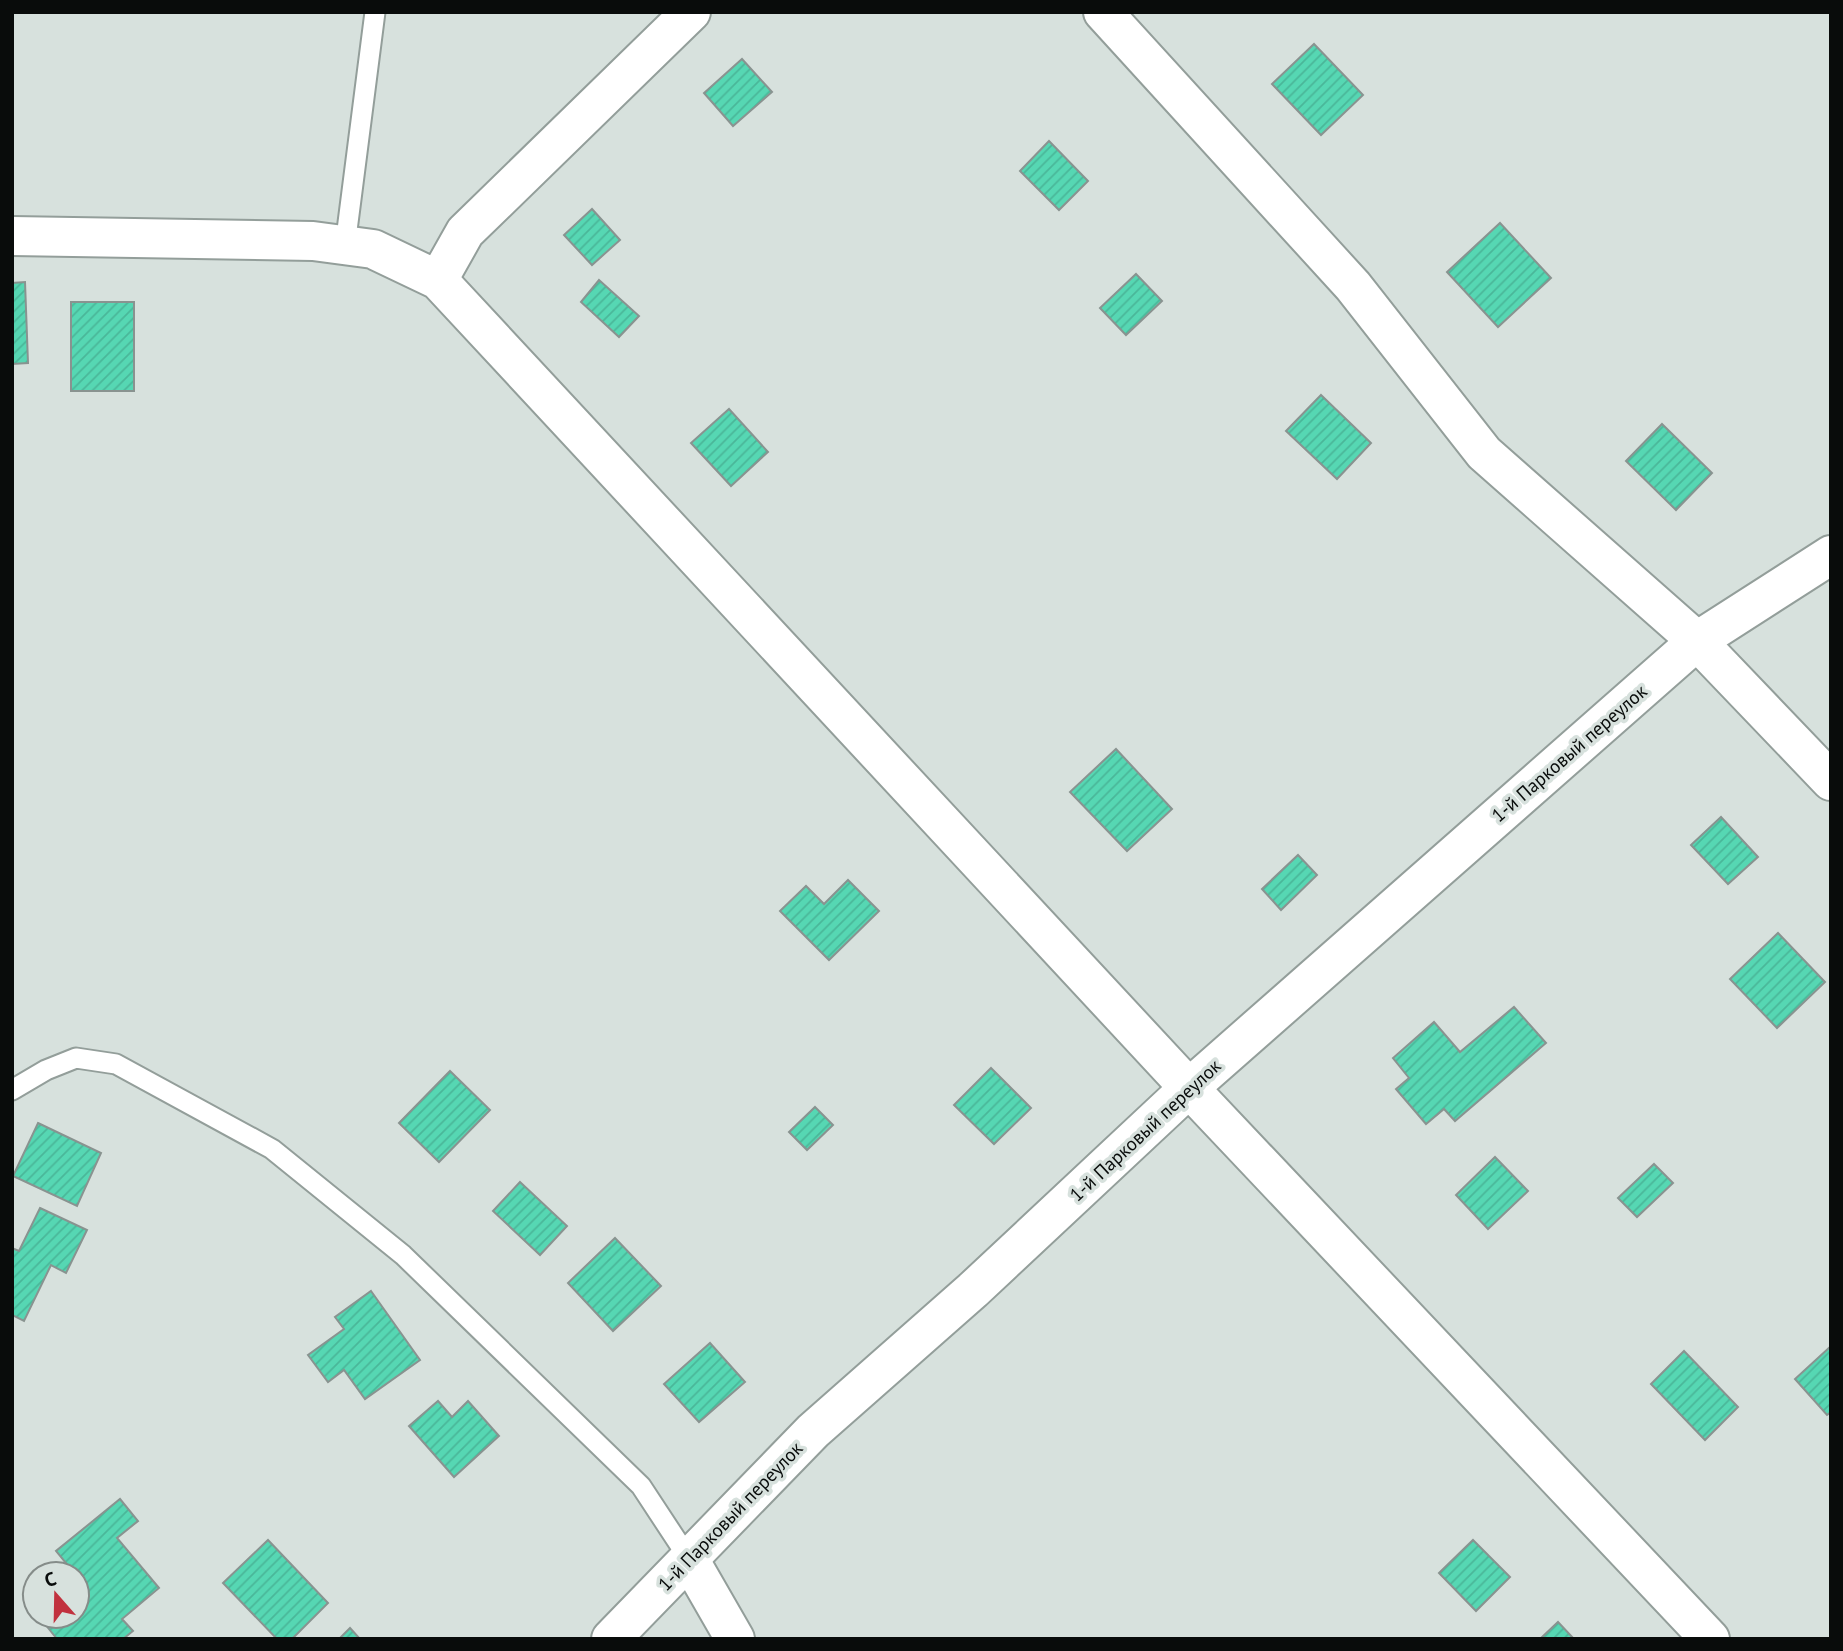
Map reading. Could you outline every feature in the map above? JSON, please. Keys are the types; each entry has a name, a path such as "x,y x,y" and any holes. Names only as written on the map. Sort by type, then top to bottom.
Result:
{"street":[{"path":"438,279 465,232 691,12"},
{"path":"1103,12 1353,286 1484,453 1697,641 1831,781"},
{"path":"12,236 313,241 373,249 438,279 1189,1088 1710,1639"},
{"name":"1-й Парковый переулок","path":"611,1639 813,1431 983,1281 1189,1088 1697,641 1831,555"},
{"path":"689,1559 734,1639"}],"lane":[{"path":"345,246 375,12"},
{"path":"12,1090 46,1070 76,1058 116,1063 272,1149 403,1255 641,1486 689,1559"}],"building":[{"path":"1314,44 1363,95 1321,135 1272,84"},
{"path":"742,59 772,92 733,126 704,93"},
{"path":"1049,141 1088,181 1059,210 1020,171"},
{"path":"592,209 620,240 592,265 564,235"},
{"path":"1500,223 1551,278 1498,327 1447,272"},
{"path":"1136,274 1162,301 1126,335 1100,308"},
{"path":"599,280 639,316 619,337 581,302"},
{"path":"25,282 28,363 12,364 12,283"},
{"path":"71,302 134,302 134,391 71,391"},
{"path":"1321,395 1371,443 1337,479 1286,431"},
{"path":"729,409 768,452 731,486 691,443"},
{"path":"1662,424 1712,473 1676,510 1626,461"},
{"path":"1116,749 1172,809 1127,851 1070,792"},
{"path":"1721,817 1758,857 1728,884 1691,845"},
{"path":"1298,855 1317,875 1281,910 1262,889"},
{"path":"848,880 879,911 829,960 780,911 806,886 824,904"},
{"path":"1778,933 1825,982 1777,1028 1730,979"},
{"path":"1514,1007 1546,1043 1455,1121 1444,1109 1426,1124 1396,1089 1409,1078 1393,1058 1434,1022 1460,1052"},
{"path":"991,1068 1031,1108 994,1144 954,1105"},
{"path":"450,1071 490,1110 439,1162 399,1123"},
{"path":"815,1107 833,1125 807,1150 789,1132"},
{"path":"38,1123 101,1153 77,1206 13,1176"},
{"path":"1495,1157 1528,1191 1488,1229 1456,1195"},
{"path":"1654,1164 1673,1183 1637,1217 1618,1198"},
{"path":"520,1182 567,1226 540,1255 493,1211"},
{"path":"40,1208 87,1230 66,1273 51,1265 24,1321 12,1315 12,1248 19,1251"},
{"path":"615,1238 661,1286 613,1331 568,1283"},
{"path":"371,1291 420,1360 365,1399 344,1370 328,1382 308,1355 344,1329 335,1317"},
{"path":"710,1343 745,1382 699,1422 664,1384"},
{"path":"1831,1346 1831,1412 1827,1415 1795,1379"},
{"path":"1684,1351 1738,1407 1705,1440 1651,1384"},
{"path":"438,1401 452,1417 468,1401 499,1436 454,1477 409,1426"},
{"path":"120,1499 138,1521 117,1538 159,1588 122,1619 133,1631 123,1639 57,1639 50,1630 91,1630 91,1560 63,1560 56,1551"},
{"path":"268,1540 328,1603 292,1639 277,1639 223,1583"},
{"path":"1473,1540 1510,1577 1476,1611 1439,1573"},
{"path":"1558,1622 1574,1639 1540,1639"},
{"path":"350,1628 360,1639 339,1639"}]}
